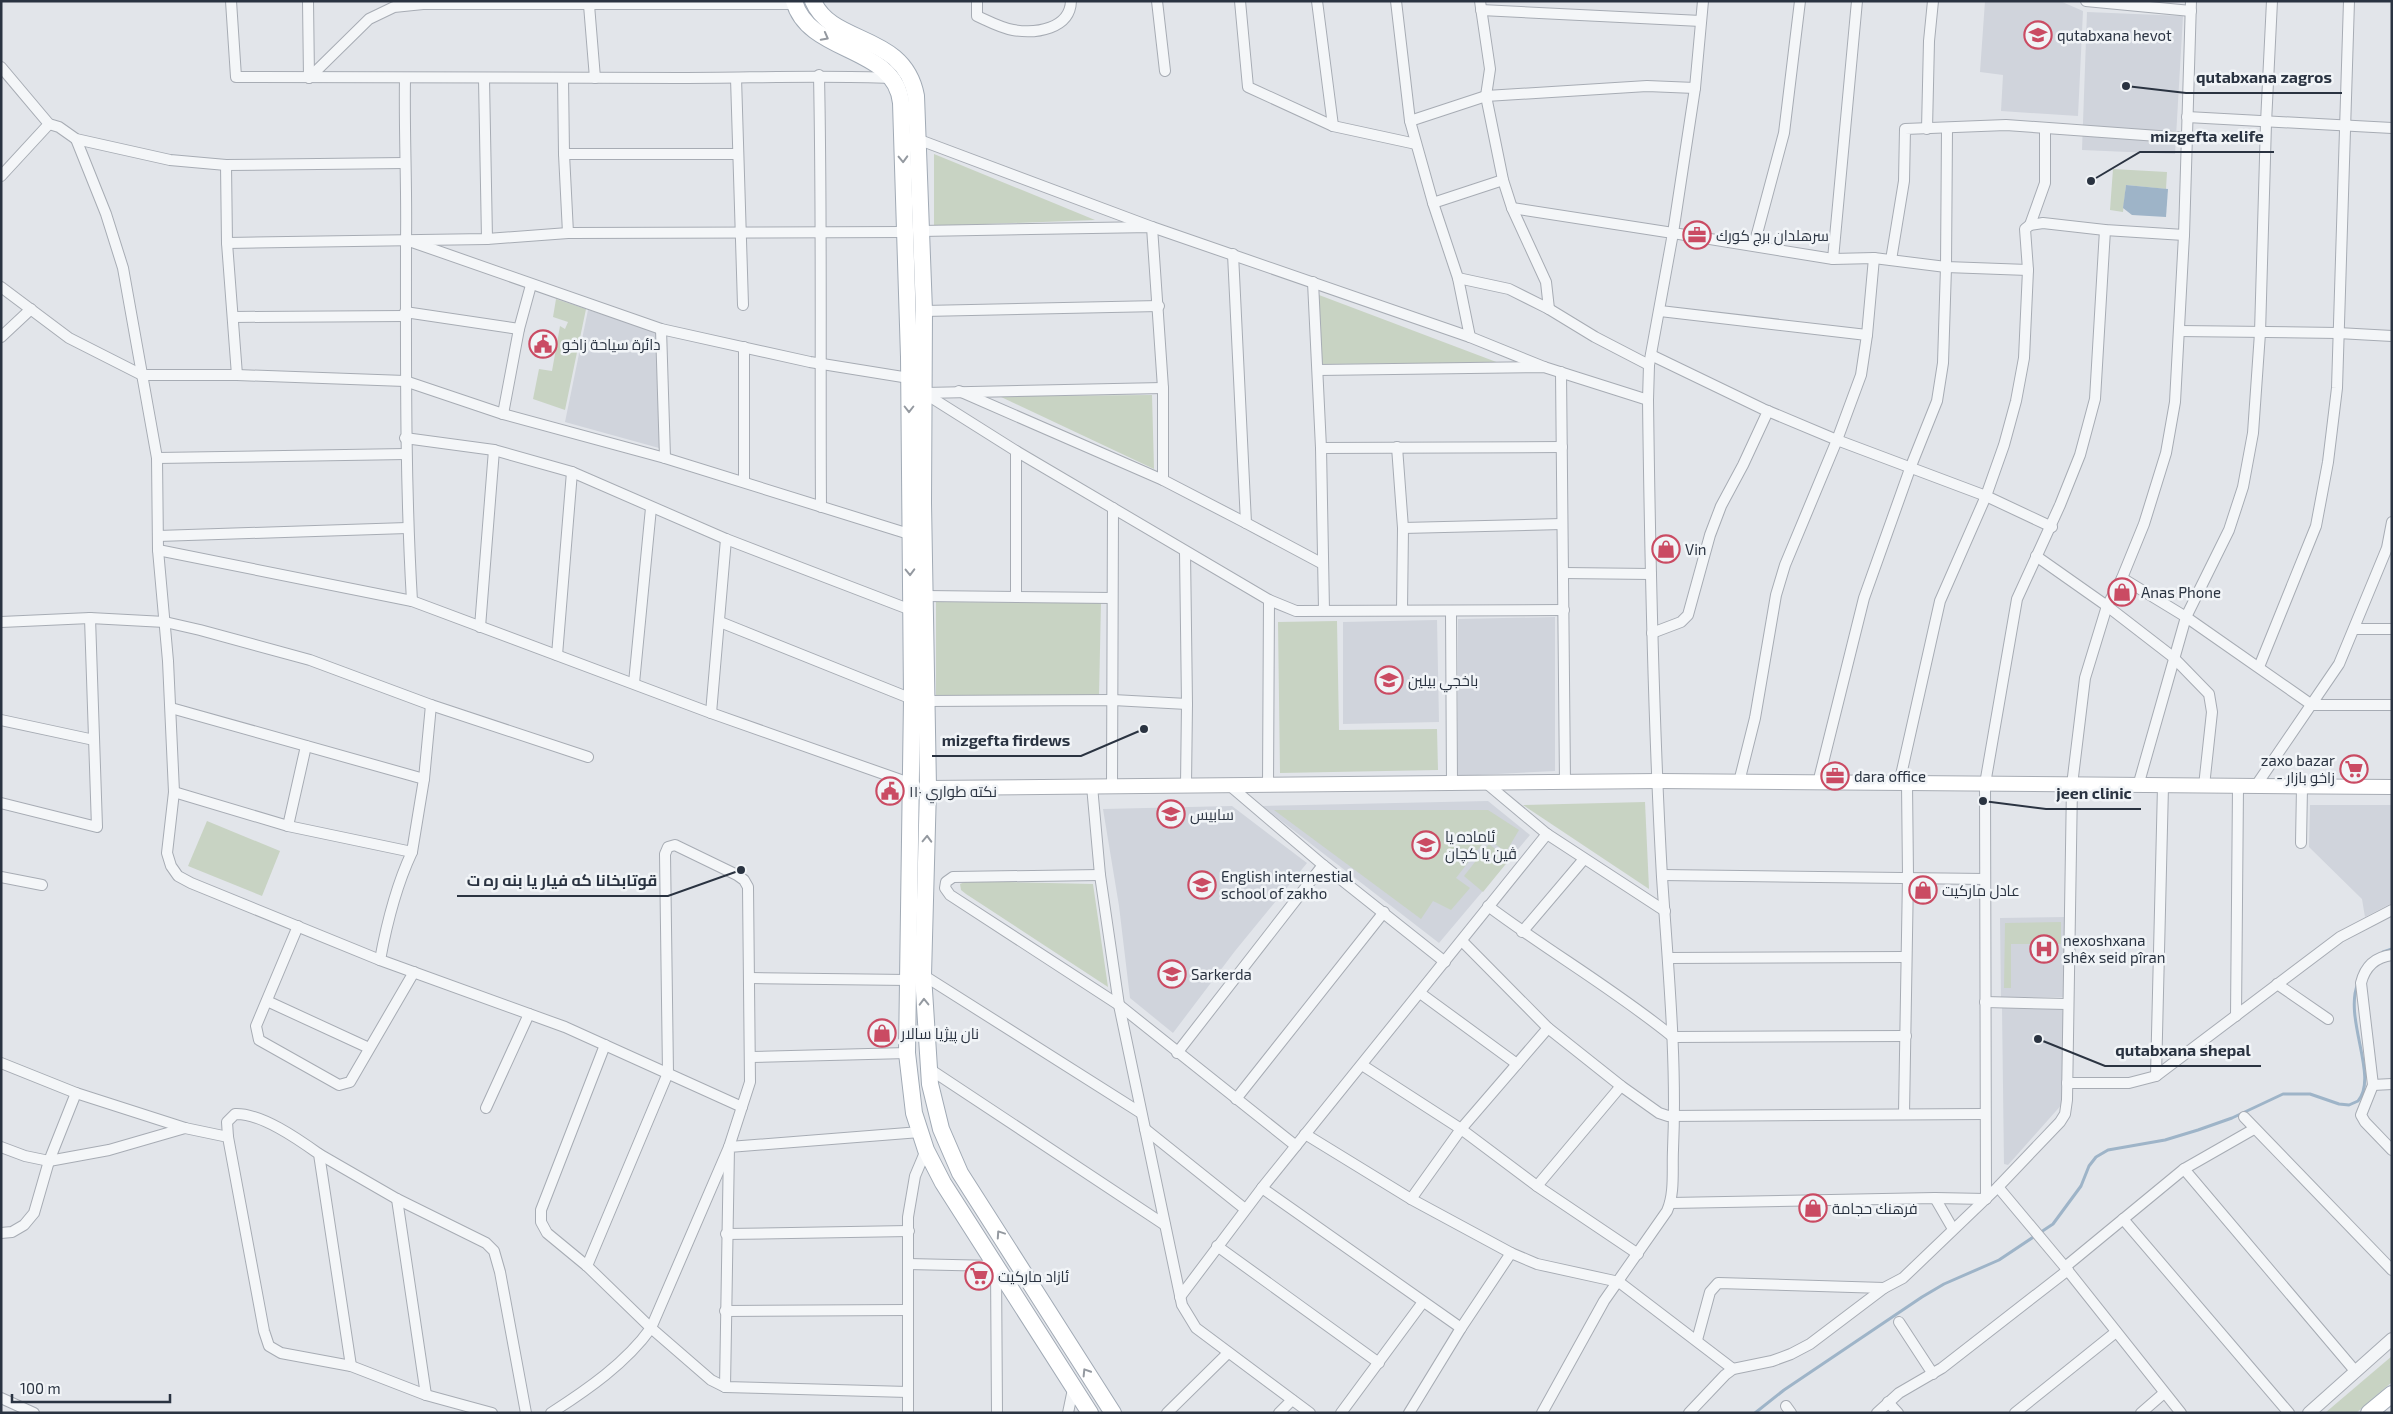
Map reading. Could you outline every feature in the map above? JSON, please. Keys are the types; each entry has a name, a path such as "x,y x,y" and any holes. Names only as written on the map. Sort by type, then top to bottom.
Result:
{"main road":[{"path":"813,1 818,12 829,21 888,52 907,71 916,96 918,140 913,232"},
{"path":"795,3 804,21 816,33 875,64 892,78 898,90 901,103 913,232 918,315 909,378 911,610 928,788 915,977 907,1053 911,1093 926,1150 943,1183 1090,1413"},
{"path":"916,338 924,393 925,596 920,700 911,785 915,977 928,1068 939,1122 960,1173 1113,1413"},
{"path":"928,788 1659,781 2392,787"},
{"path":"2369,1413 2392,1394"}],"street":[{"path":"231,1 236,77 484,79 736,78 819,75 892,78"},
{"path":"308,1 309,78"},
{"path":"977,1 977,16 1012,30 1029,32 1051,28 1067,18 1071,10 1071,1"},
{"path":"1157,1 1166,71"},
{"path":"1240,1 1248,87 1333,126 1416,144"},
{"path":"1317,1 1333,126"},
{"path":"1396,1 1410,121 1433,203 1458,278 1470,337"},
{"path":"1542,1413 1604,1302 1638,1254 1670,1203 1675,1115 1673,1037 1662,875 1652,633 1648,400 1650,360 1673,233 1695,88 1703,1"},
{"path":"1754,244 1784,133 1800,1"},
{"path":"1833,259 1857,1"},
{"path":"1927,129 1929,42 1934,1"},
{"path":"1689,1413 1733,1369 1772,1361 1810,1344 1884,1288 1913,1271 1953,1229 1998,1187 2060,1122 2066,1108 2072,785 2085,678 2107,606 2122,578 2144,524 2166,453 2175,402 2184,235 2191,6 2086,1"},
{"path":"2138,786 2173,657 2186,617 2229,530 2243,487 2253,433 2260,333 2266,123 2272,1"},
{"path":"2259,667 2316,526 2330,452 2337,388 2349,1"},
{"path":"309,78 369,19 394,7 423,4 795,3"},
{"path":"589,5 595,78"},
{"path":"1549,309 1546,282 1512,208 1503,180 1486,96 1490,69 1481,6 1701,21"},
{"path":"1,67 49,124 58,127 76,139 170,160 226,165 404,163"},
{"path":"819,75 822,233 820,363 821,506"},
{"path":"405,78 404,163 406,240 404,381 412,601"},
{"path":"563,78 568,233"},
{"path":"736,78 743,306"},
{"path":"484,79 488,238"},
{"path":"1410,121 1486,96 1647,86 1695,88"},
{"path":"2187,117 2266,123 2392,128"},
{"path":"1,176 49,124"},
{"path":"1891,260 1904,181 1905,129 1947,129 2006,125 2186,138"},
{"path":"1818,783 1864,598 1910,466 1936,401 1943,363 1947,129"},
{"path":"1904,1114 1908,876 1903,784 1940,601 1986,496 2004,445 2016,401 2024,358 2028,270 2025,230 2030,224 2045,183 2045,129"},
{"path":"76,139 106,214 123,268 157,458 158,550 171,708 174,792 167,852 170,866 178,876 380,960 565,1027 742,1107"},
{"path":"918,140 1152,227 1470,337 1544,367 1648,400"},
{"path":"564,154 737,154"},
{"path":"226,165 227,243 238,376"},
{"path":"1433,203 1503,180"},
{"path":"1512,208 1754,244 1833,259 1874,258 1946,267 2028,270"},
{"path":"2030,224 2043,223 2105,230 2184,235"},
{"path":"227,243 488,238 568,233 742,234 1152,227"},
{"path":"1152,227 1159,306 1163,388 1163,480"},
{"path":"1986,1199 1984,1114 1985,784 2017,599 2036,556 2052,527 2080,455 2095,399 2105,230"},
{"path":"406,240 661,329 820,363 909,378"},
{"path":"1233,254 1246,522"},
{"path":"1739,782 1755,718 1776,595 1784,565 1861,375 1867,335 1874,258"},
{"path":"1458,278 1509,289 1549,309 1595,337 1836,440 1910,466 1986,496 2052,527"},
{"path":"1313,282 1321,448 1324,610"},
{"path":"503,414 519,329 531,285"},
{"path":"1,287 70,338 142,375 404,381 503,414 666,458 910,534"},
{"path":"918,315 1159,306"},
{"path":"1,337 31,309"},
{"path":"1660,311 1867,335"},
{"path":"233,317 405,314 519,329"},
{"path":"661,329 666,458"},
{"path":"2178,331 2338,333 2392,336"},
{"path":"744,347 744,482"},
{"path":"1318,370 1544,367"},
{"path":"1562,372 1565,782"},
{"path":"924,393 1163,388"},
{"path":"959,391 1163,480 1323,564"},
{"path":"924,393 1016,451 1185,552 1269,600 1296,611 1564,610"},
{"path":"1652,633 1681,622 1688,615 1710,535 1721,506 1744,465 1768,411"},
{"path":"405,438 494,450 572,472 726,539 911,610"},
{"path":"1397,447 1402,528 1402,610"},
{"path":"1321,448 1562,447"},
{"path":"480,626 494,450"},
{"path":"1016,451 1016,597"},
{"path":"157,458 406,454"},
{"path":"557,655 572,472"},
{"path":"634,682 652,508"},
{"path":"1112,786 1113,508"},
{"path":"2255,787 2339,664 2389,548 2392,522"},
{"path":"1402,528 1562,524"},
{"path":"158,536 408,528"},
{"path":"711,713 726,539"},
{"path":"158,550 412,601 634,682 711,713 911,785 928,788"},
{"path":"1185,552 1186,785"},
{"path":"2036,556 2107,606 2173,657 2209,694 2212,712 2204,786"},
{"path":"1564,574 1651,574"},
{"path":"2122,578 2186,617 2312,705 2392,705"},
{"path":"925,596 1112,598"},
{"path":"1268,785 1269,600"},
{"path":"1451,611 1452,783"},
{"path":"1,802 97,827 90,618"},
{"path":"1,622 90,618 165,622 310,660 431,705 588,757"},
{"path":"720,622 920,700 1113,700 1187,704"},
{"path":"2354,629 2392,629"},
{"path":"380,960 387,923 404,870 412,852 424,779 431,705"},
{"path":"171,708 424,779"},
{"path":"1,720 94,740"},
{"path":"288,826 306,746"},
{"path":"1486,783 1547,834 1665,912"},
{"path":"1229,785 1323,865 1445,962"},
{"path":"1092,786 1100,875 1119,1005 1185,1314 1196,1328 1310,1413"},
{"path":"2156,1076 2163,786"},
{"path":"2236,1016 2238,787"},
{"path":"2302,787 2302,843"},
{"path":"174,792 288,826 412,852"},
{"path":"1180,1297 1262,1188 1547,834"},
{"path":"551,1413 621,1361 639,1344 651,1328 729,1147 750,1082 749,892 746,884 737,875 678,846 668,847 664,854 668,1073 587,1266"},
{"path":"1522,932 1584,859"},
{"path":"1177,1053 1323,865"},
{"path":"1100,875 953,877 946,882 945,888 950,895 1119,1005 1296,1146"},
{"path":"1662,875 1908,876 1985,879"},
{"path":"1,877 42,885"},
{"path":"1488,906 1522,932 1651,1019 1673,1037 1906,1036"},
{"path":"2067,1084 2130,1083 2156,1076 2340,937 2392,910"},
{"path":"1236,1100 1384,912"},
{"path":"298,926 256,1026 260,1040 339,1085 350,1082 414,972"},
{"path":"1462,941 1548,1028 1621,1086 1659,1113 1675,1115 1984,1114"},
{"path":"2392,955 2376,960 2369,966 2363,974 2361,983 2373,1085 2361,1115 2365,1122 2387,1139 2392,1150"},
{"path":"1668,958 1906,957"},
{"path":"750,978 915,977 1141,1113"},
{"path":"2277,984 2328,1019"},
{"path":"1420,993 1517,1064"},
{"path":"267,1000 369,1048"},
{"path":"1985,1002 2067,1004"},
{"path":"486,1108 529,1014"},
{"path":"1411,1200 1460,1129 1548,1028"},
{"path":"605,1045 541,1216 547,1233 587,1266 651,1328 710,1380 725,1387 908,1392"},
{"path":"751,1057 907,1053"},
{"path":"1,1063 76,1093 185,1128 228,1137"},
{"path":"1362,1065 1460,1129 1537,1186 1638,1254"},
{"path":"928,1068 1165,1226"},
{"path":"2373,1085 2392,1084"},
{"path":"1537,1186 1621,1086"},
{"path":"1,1233 12,1232 24,1225 34,1213 49,1161 76,1093"},
{"path":"492,1413 426,1396 351,1366 282,1353 269,1346 264,1332 228,1137 227,1122 235,1114 246,1114 294,1136 320,1154 397,1199 486,1243 494,1251 500,1272 526,1413"},
{"path":"2244,1117 2392,1270"},
{"path":"1,1148 49,1161 109,1150 185,1128"},
{"path":"1145,1129 1246,1209"},
{"path":"1877,1413 1888,1402 1908,1388 1933,1374 2066,1268 2184,1169 2254,1129"},
{"path":"729,1147 920,1132"},
{"path":"1305,1134 1411,1200 1511,1253 1536,1264 1619,1282 1698,1340 1733,1369"},
{"path":"725,1387 726,1234 729,1147"},
{"path":"908,1413 907,1310 909,1231 912,1190 926,1150"},
{"path":"320,1154 351,1366"},
{"path":"2184,1169 2356,1372"},
{"path":"1998,1187 2066,1268 2181,1413"},
{"path":"1262,1188 1461,1328"},
{"path":"1670,1203 1935,1198 1986,1199"},
{"path":"1935,1198 1953,1229"},
{"path":"397,1199 426,1396"},
{"path":"2123,1219 2290,1413"},
{"path":"726,1234 909,1231"},
{"path":"1217,1246 1378,1363"},
{"path":"1408,1413 1511,1253"},
{"path":"908,1264 996,1266 997,1413"},
{"path":"1698,1340 1710,1292 1718,1283 1884,1288"},
{"path":"1341,1413 1423,1302"},
{"path":"725,1311 907,1310"},
{"path":"1899,1322 1933,1374"},
{"path":"2014,1413 2116,1332"},
{"path":"2308,1413 2392,1339"},
{"path":"1167,1413 1228,1353"},
{"path":"1068,1413 1073,1389"},
{"path":"2140,1413 2164,1393"},
{"path":"1,1398 34,1413"},
{"path":"1279,1413 1292,1400"},
{"path":"1888,1402 1898,1413"}],"shaded area":[{"path":"1985,1 2060,1 2083,11 2078,116 2001,111 2003,75 1980,72"},
{"path":"2087,12 2183,16 2175,154 2082,150"},
{"path":"588,310 658,332 659,448 565,422"},
{"path":"1555,617 1555,771 1458,776 1458,619"},
{"path":"1437,620 1439,722 1343,724 1343,622"},
{"path":"1488,801 1530,835 1439,943 1262,806"},
{"path":"2310,805 2392,805 2392,903 2365,917 2362,899 2309,847"},
{"name":"English internestial school of zakho","path":"1232,806 1307,863 1235,951 1173,1033 1130,998 1119,906 1103,809"},
{"path":"2066,917 2067,997 2001,997 2000,918"},
{"path":"2002,1008 2064,1009 2064,1102 2008,1165 2004,1164"}],"green space":[{"path":"934,154 1095,220 934,226"},
{"path":"2113,169 2167,172 2166,189 2126,185 2123,212 2110,210"},
{"path":"1319,295 1499,363 1321,364"},
{"path":"556,299 586,309 565,410 533,399 539,369 552,371 560,326 565,329 568,322 553,317"},
{"path":"1152,395 1154,469 999,396"},
{"path":"936,602 1101,603 1099,696 936,696"},
{"path":"1337,621 1339,730 1437,729 1438,770 1280,773 1278,622"},
{"path":"1645,802 1649,889 1523,805"},
{"path":"1274,810 1488,810 1519,830 1506,852 1487,838 1456,878 1470,888 1451,910 1433,901 1421,919"},
{"path":"207,821 280,851 262,896 188,866"},
{"path":"1489,844 1509,860 1483,892 1464,876"},
{"path":"967,881 1093,884 1108,987 966,894 961,890 960,884"},
{"path":"2061,922 2061,944 2011,944 2011,988 2004,988 2005,923"},
{"path":"2392,1356 2392,1382 2356,1413 2325,1413"}],"water":[{"path":"2126,185 2168,189 2166,217 2132,215 2123,208"}],"waterway":[{"path":"2383,952 2392,949"},
{"path":"1755,1413 1784,1390 1922,1297 1944,1284 1999,1260 2053,1224 2081,1186 2089,1166 2096,1157 2108,1150 2165,1140 2198,1130 2232,1118 2283,1094 2310,1094 2339,1104 2349,1105 2358,1101 2363,1090 2365,1077 2355,1013 2355,997 2358,983"}],"place":[{"name":"qutabxana hevot","path":"2038,35"},
{"name":"qutabxana zagros","path":"2126,86"},
{"name":"mizgefta xelife","path":"2091,181"},
{"name":"سرهلدان برج كورك","path":"1697,235"},
{"name":"دائرة سياحة زاخو","path":"543,344"},
{"name":"Vin","path":"1666,549"},
{"name":"Anas Phone","path":"2122,592"},
{"name":"باخجي بيلين","path":"1389,680"},
{"name":"mizgefta firdews","path":"1144,729"},
{"name":"zaxo bazar - زاخو بازار","path":"2354,769"},
{"name":"dara office","path":"1835,776"},
{"name":"نكته طواري ١١٠","path":"890,791"},
{"name":"jeen clinic","path":"1983,801"},
{"name":"سابيس","path":"1171,814"},
{"name":"ئاماده یا ڤین یا کچان","path":"1426,845"},
{"name":"قوتابخانا كه فيار يا بنه ره ت","path":"741,870"},
{"name":"English internestial school of zakho","path":"1202,885"},
{"name":"عادل ماركيت","path":"1923,890"},
{"name":"nexoshxana shêx seid pîran","path":"2044,949"},
{"name":"Sarkerda","path":"1172,974"},
{"name":"نان پيژيا سالار","path":"882,1033"},
{"name":"qutabxana shepal","path":"2038,1039"},
{"name":"فرهنك حجامة","path":"1813,1208"},
{"name":"ئازاد ماركيت","path":"979,1276"}]}
